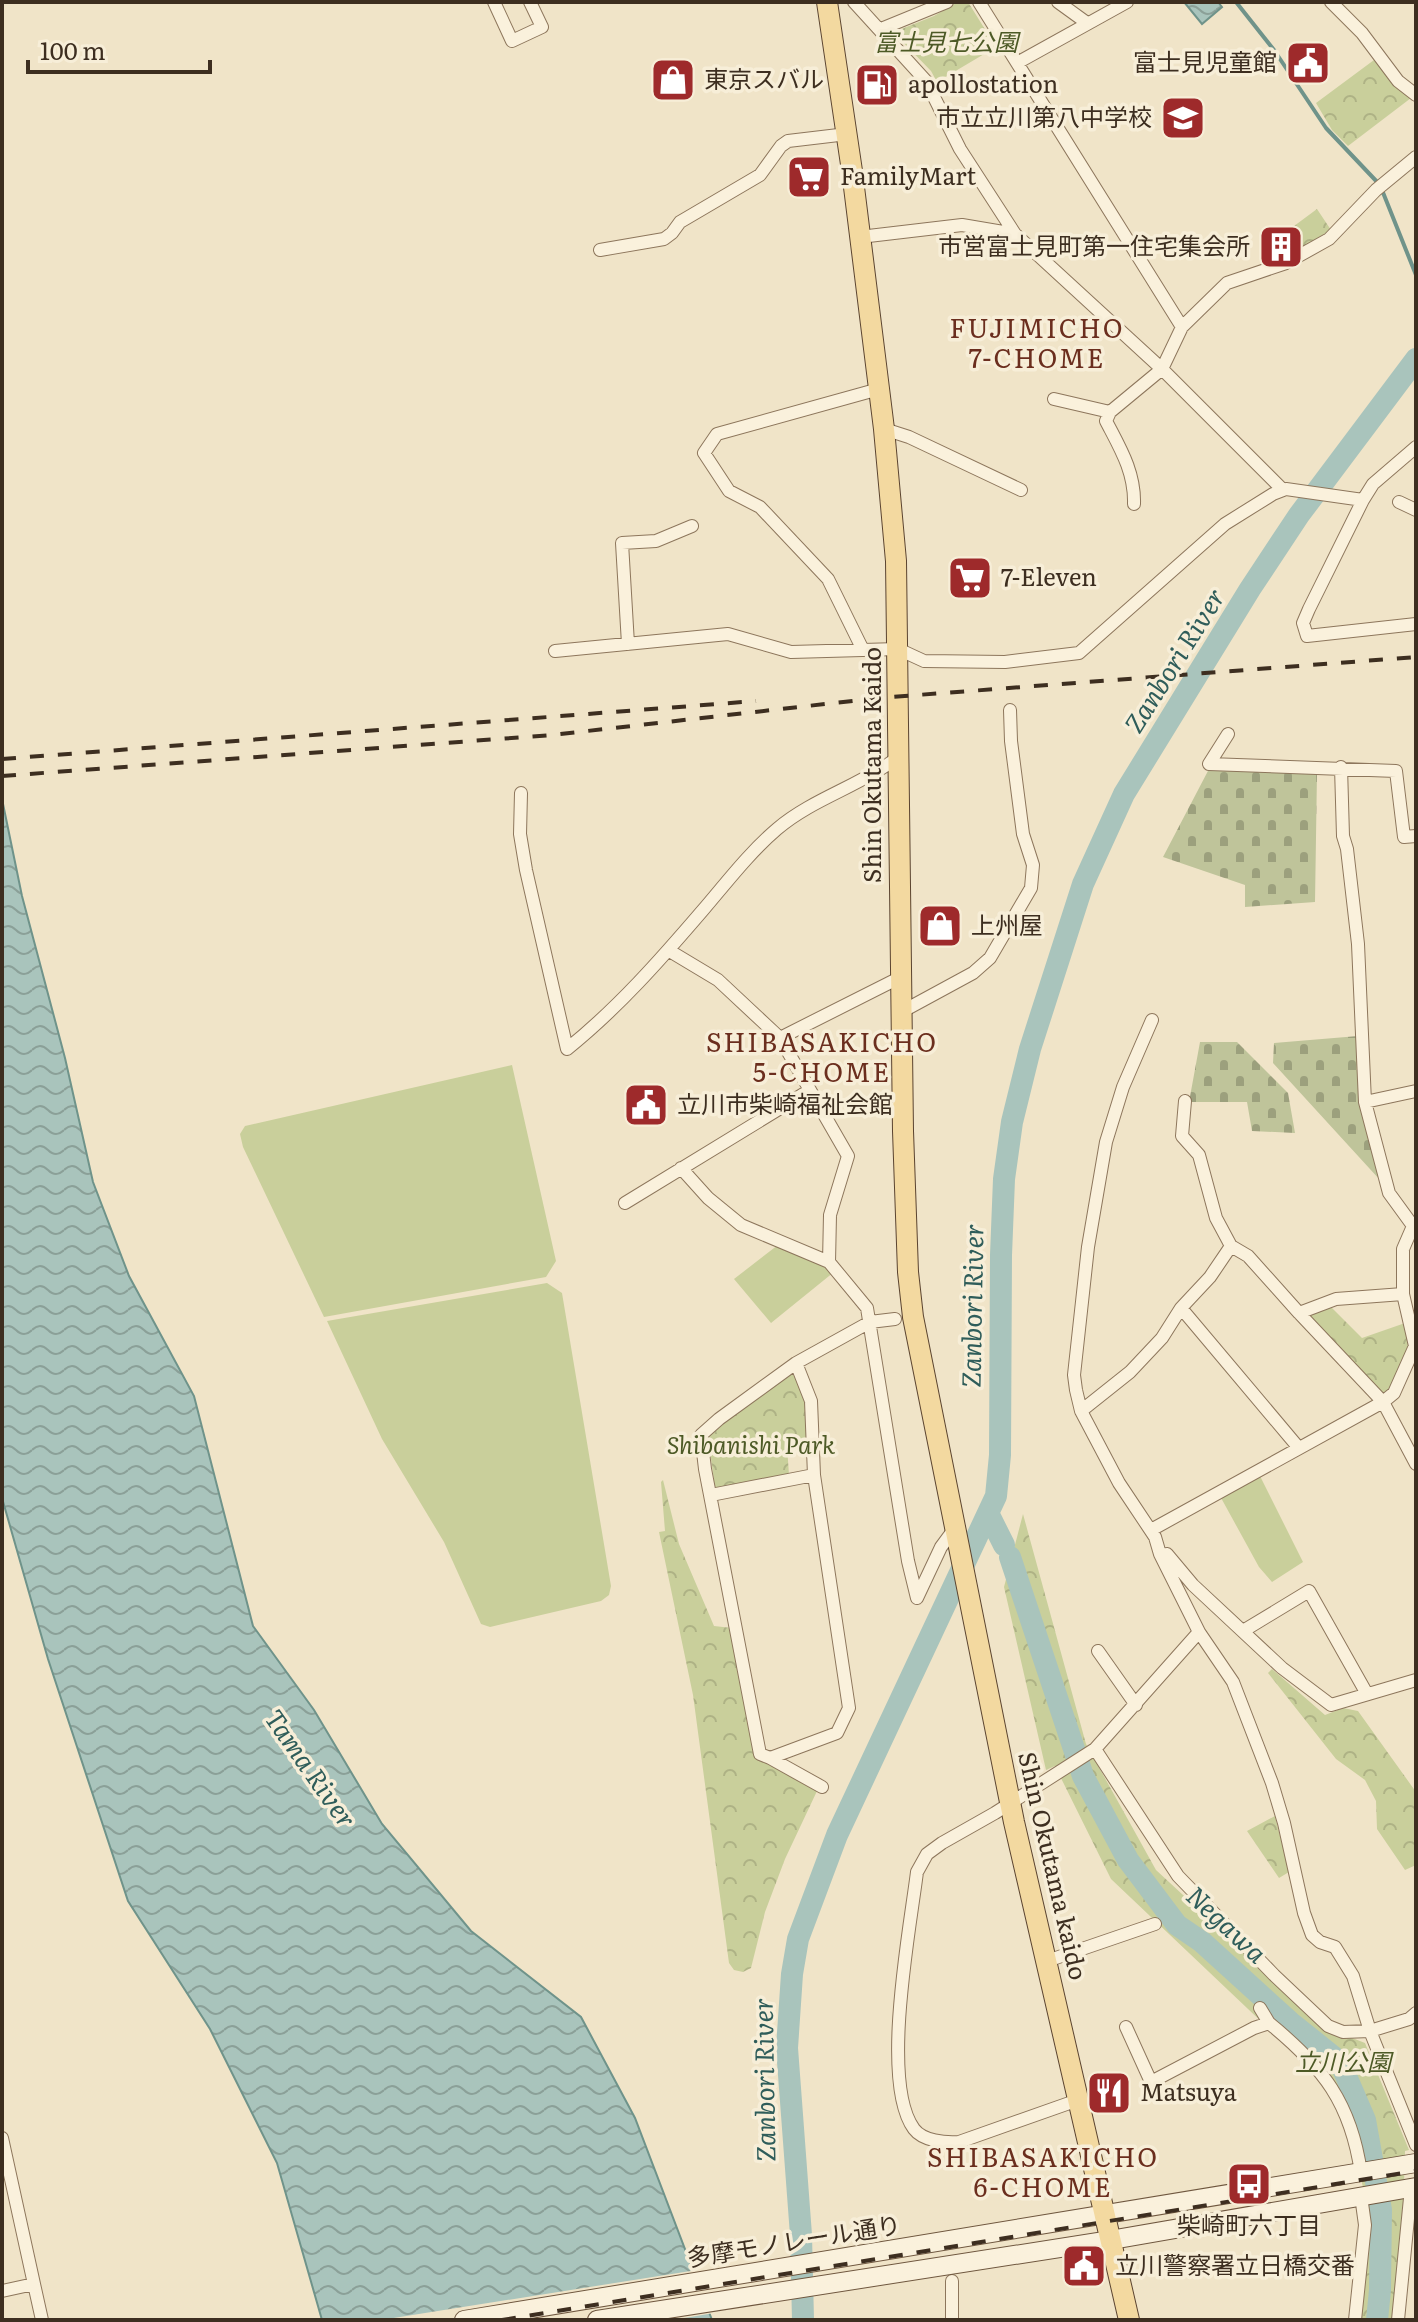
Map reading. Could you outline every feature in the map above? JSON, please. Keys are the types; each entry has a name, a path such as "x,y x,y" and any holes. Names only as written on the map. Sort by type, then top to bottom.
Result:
{"main road":[{"name":"Shin Okutama Kaido","path":"827,2 884,429 896,561 908,1272 913,1317 955,1528"},
{"name":"Shin Okutama kaido","path":"955,1528 1010,1803 1105,2215"},
{"name":"多摩モノレール通り","path":"464,2320 1410,2164"},
{"name":"多摩モノレール通り","path":"597,2320 1111,2240 1411,2188"},
{"path":"1105,2215 1129,2320"}],"street":[{"path":"494,2 512,41 542,27 530,2"},
{"path":"854,2 926,81 960,149 1015,234 1162,369 1284,490"},
{"path":"881,29 947,2"},
{"path":"979,2 1182,327"},
{"path":"1058,2 1087,23"},
{"path":"1017,63 1127,2"},
{"path":"1331,2 1362,33 1398,81 1416,95"},
{"path":"600,250 664,239 680,222 760,175 788,141 847,134"},
{"path":"1134,504 1135,485 1131,470 1106,421 1110,412 1162,369 1182,327 1227,283 1286,263 1329,239 1380,187 1416,157"},
{"path":"860,237 962,225 1015,234"},
{"path":"863,650 828,579 760,507 729,491 704,453 717,434 879,389"},
{"path":"1054,399 1110,412"},
{"path":"884,429 909,437 1021,490"},
{"path":"1416,447 1373,484 1363,500 1309,609 1303,631 1307,636 1416,624"},
{"path":"555,651 728,634 791,652 898,649 924,661 957,663 1005,662 1079,653 1225,524 1284,490 1363,500"},
{"path":"1399,502 1416,510"},
{"path":"628,644 622,543 656,541 692,526"},
{"path":"903,1011 973,973 990,958 1031,888 1033,865 1023,834 1010,710"},
{"path":"1228,734 1209,764 1396,771 1404,837 1416,836"},
{"path":"521,793 520,834 524,858 567,1049 597,1024 668,950 752,853 779,827 879,772 897,758"},
{"path":"1153,1534 1298,1447 1383,1402 1394,1393 1415,1346 1403,1294 1403,1249 1415,1226 1389,1193 1365,1102 1358,944 1343,836 1341,767"},
{"path":"668,950 718,980 780,1038 848,1156 830,1215 829,1262"},
{"path":"780,1038 903,976"},
{"path":"1152,1020 1115,1109 1103,1158 1088,1247 1074,1375 1081,1411 1119,1483 1153,1534 1193,1585 1282,1668 1331,1705 1416,1680"},
{"path":"625,1203 810,1090"},
{"path":"1365,1102 1416,1091"},
{"path":"1185,1101 1182,1136 1199,1155 1216,1218 1231,1246 1248,1256 1383,1402 1416,1464"},
{"path":"681,1168 708,1198 741,1225 829,1262 867,1308 908,1561 917,1598 941,1547 955,1528"},
{"path":"1081,1411 1130,1372 1162,1338 1181,1308 1210,1277 1231,1246"},
{"path":"1299,1313 1336,1299 1403,1294"},
{"path":"1181,1308 1298,1447"},
{"path":"822,1787 760,1754 701,1435 796,1363 870,1322 895,1319"},
{"path":"770,1758 837,1733 849,1708 814,1475 811,1401 796,1363"},
{"path":"711,1495 814,1475"},
{"path":"1153,1534 1199,1632 1233,1682 1272,1783 1312,1935 1320,1942 1335,1947 1353,1976 1370,2031 1416,2145"},
{"path":"1243,1631 1309,1591 1367,1694"},
{"path":"1078,2100 949,2143 925,2138 915,2131 905,2112 901,2090 897,2027 917,1872 927,1854 1095,1749 1199,1632"},
{"path":"1098,1651 1136,1705"},
{"path":"1095,1749 1178,1876 1328,2026 1343,2032 1370,2031 1409,2019 1416,2013"},
{"path":"1047,1961 1155,1924"},
{"path":"1260,2008 1269,2023 1313,2064 1341,2101 1351,2124 1362,2172"},
{"path":"1126,2027 1151,2082 1269,2023"},
{"path":"3,2145 42,2320"},
{"path":"1398,2320 1411,2188"},
{"path":"1355,2320 1365,2225 1364,2196"},
{"path":"952,2281 952,2320"},
{"path":"2,2291 34,2284"}],"green space":[{"name":"富士見七公園","path":"958,2 968,2 996,47 937,82 931,71 898,37 899,30"},
{"path":"1374,60 1411,98 1348,146 1332,130 1316,103"},
{"path":"1317,209 1331,230 1301,248 1290,229"},
{"path":"1209,769 1317,773 1315,902 1245,907 1245,885 1163,857"},
{"path":"1358,1036 1380,1180 1273,1063 1274,1043"},
{"path":"1200,1042 1237,1042 1288,1093 1295,1133 1252,1131 1247,1102 1189,1102"},
{"path":"512,1065 556,1261 546,1277 324,1317 243,1147 240,1134 245,1126"},
{"path":"778,1245 827,1265 834,1272 771,1323 734,1279"},
{"path":"547,1283 562,1293 611,1586 609,1595 601,1601 490,1627 481,1624 444,1542 382,1439 327,1321"},
{"path":"1330,1306 1362,1338 1408,1322 1413,1342 1392,1391 1380,1397 1305,1318"},
{"name":"Shibanishi Park","path":"785,1373 796,1376 808,1402 807,1444 787,1446 789,1475 715,1489 708,1436"},
{"path":"1260,1476 1303,1562 1272,1582 1259,1567 1220,1496"},
{"path":"663,1480 679,1544 714,1626 732,1628 756,1756 817,1791 785,1859 765,1912 751,1968 743,1972 734,1970 729,1963 693,1695 659,1532 665,1531"},
{"name":"立川公園","path":"1023,1514 1086,1744 1156,1870 1327,2028 1365,2043 1409,2150 1405,2151 1400,2320 1359,2320 1369,2214 1343,2099 1111,1879 1055,1766 1046,1770 1004,1587"},
{"path":"1272,1669 1325,1715 1343,1708 1358,1711 1416,1792 1416,1865 1405,1870 1377,1829 1376,1801 1365,1780 1336,1759 1268,1673"},
{"path":"1275,1816 1289,1872 1279,1878 1247,1831"}],"water":[{"path":"1184,2 1218,2 1222,7 1202,24"},
{"name":"Tama River","path":"2,799 22,896 65,1058 93,1182 129,1276 194,1396 253,1626 314,1710 382,1824 471,1931 581,2017 635,2118 712,2320 322,2320 277,2163 210,2029 128,1901 48,1659 2,1498"}],"pier":[{"path":"697,2270 714,2313 673,2320 381,2320"}],"waterway":[{"path":"1236,2 1274,50 1326,128 1380,185 1416,275"},
{"name":"Zanbori River","path":"803,2320 801,2235 787,2048 792,1974 798,1939 837,1835 996,1496 1000,1455 1004,1179 1012,1122 1030,1049 1083,884 1124,794 1299,515 1416,359"},
{"name":"Negawa","path":"989,1515 1004,1545"},
{"name":"Negawa","path":"1010,1557 1083,1776 1128,1860 1177,1925 1202,1942 1290,2022 1340,2062 1365,2120 1381,2210 1377,2320"}],"railway":[{"path":"2,776 552,735 878,698 1416,657"},
{"path":"2,759 756,701"},
{"path":"502,2320 1416,2171"}],"place":[{"name":"富士見児童館","path":"1308,63"},
{"name":"東京スバル","path":"673,80"},
{"name":"apollostation","path":"877,85"},
{"name":"市立立川第八中学校","path":"1183,118"},
{"name":"FamilyMart","path":"809,177"},
{"name":"市営富士見町第一住宅集会所","path":"1281,247"},
{"name":"7-Eleven","path":"970,578"},
{"name":"上州屋","path":"940,926"},
{"name":"立川市柴崎福祉会館","path":"646,1105"},
{"name":"Matsuya","path":"1109,2093"},
{"name":"柴崎町六丁目","path":"1249,2184"},
{"name":"立川警察署立日橋交番","path":"1084,2266"}],"district":[{"name":"FUJIMICHO 7-CHOME","path":"1037,344"},
{"name":"SHIBASAKICHO 5-CHOME","path":"822,1058"},
{"name":"SHIBASAKICHO 6-CHOME","path":"1043,2173"}]}
